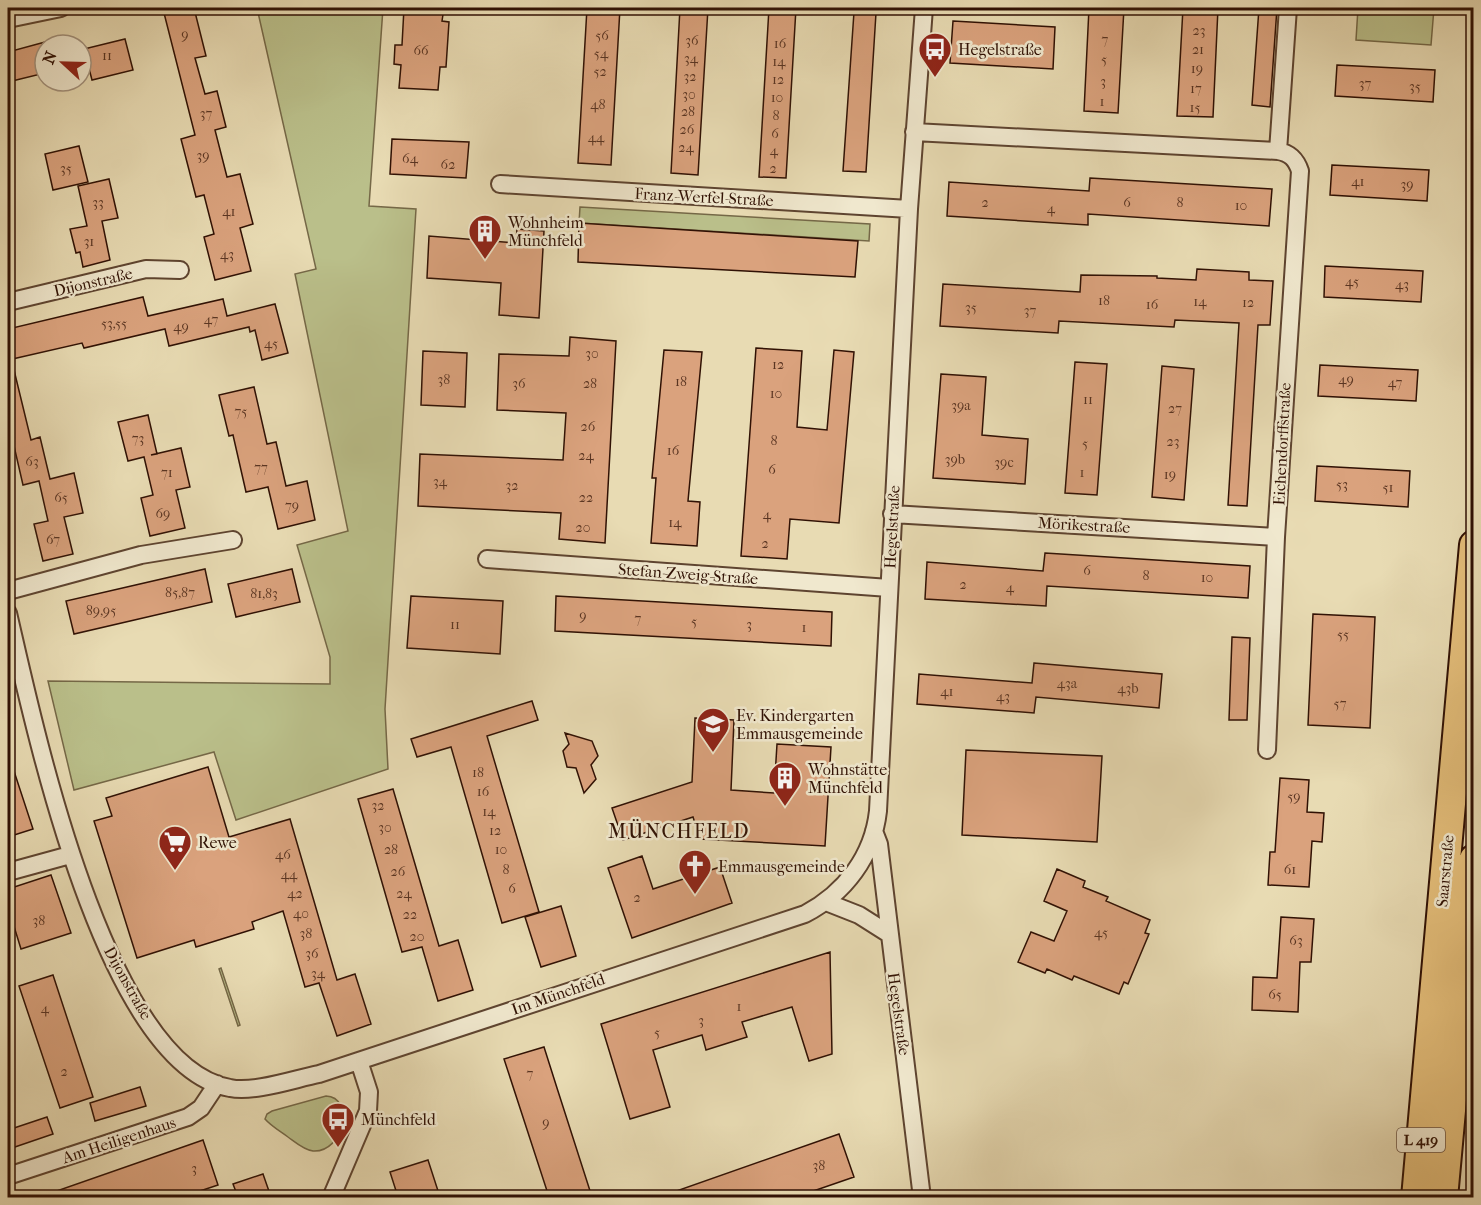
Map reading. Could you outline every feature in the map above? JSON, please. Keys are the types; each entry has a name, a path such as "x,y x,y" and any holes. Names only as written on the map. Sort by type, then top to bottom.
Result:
{"highway":[{"name":"Saarstraße","path":"1416,1197 1473,545"},
{"name":"Saarstraße","path":"1443,1197 1473,859"}],"street":[{"path":"8,19 61,8"},
{"name":"Hegelstraße","path":"826,902 851,877 874,831 878,811 909,209 924,8"},
{"path":"914,132 1278,151 1288,8"},
{"name":"Eichendorffstraße","path":"1267,750 1276,537 1300,171 1293,157 1278,151"},
{"name":"Franz-Werfel-Straße","path":"500,184 909,209"},
{"name":"Dijonstraße","path":"8,302 146,269 180,270"},
{"name":"Mörikestraße","path":"892,514 1276,537"},
{"path":"8,591 141,555 233,540"},
{"name":"Stefan-Zweig-Straße","path":"487,559 889,588"},
{"name":"Dijonstraße","path":"8,613 54,803 70,855 96,922 135,1002 174,1054 197,1074 217,1084 244,1089 319,1074 359,1061"},
{"name":"Hegelstraße","path":"874,831 879,844 888,934 922,1197"},
{"path":"8,872 70,855"},
{"path":"826,902 859,915 888,934"},
{"name":"Im Münchfeld","path":"359,1061 805,914 826,902"},
{"path":"332,1197 368,1111 369,1092 359,1061"},
{"name":"Am Heiligenhaus","path":"8,1176 188,1117 201,1108 217,1084"}],"green space":[{"path":"257,8 383,8 369,206 416,209 385,709 388,769 236,820 214,752 74,790 48,681 330,684 330,657 297,545 348,531 295,274 316,269"},
{"path":"1358,8 1434,8 1431,45 1356,40"},
{"path":"580,207 870,224 869,241 579,223"},
{"path":"221,968 240,1025 238,1026 219,969"},
{"path":"326,1096 335,1099 341,1105 343,1114 338,1135 324,1149 313,1151 303,1147 265,1119 272,1111"}],"building":[{"path":"194,8 206,56 195,58 205,94 217,91 226,127 215,130 227,177 240,174 253,224 240,228 251,271 215,280 204,237 214,234 204,195 196,197 181,139 195,135 164,13"},
{"path":"404,8 444,8 442,21 449,22 446,67 440,67 438,90 399,88 401,65 394,64 395,45 402,45"},
{"path":"587,8 620,8 611,165 578,163"},
{"path":"680,8 708,8 698,175 671,173"},
{"path":"769,8 796,8 786,178 759,177"},
{"path":"1089,8 1124,8 1118,113 1084,111"},
{"path":"1183,8 1218,8 1213,117 1177,116"},
{"path":"1259,8 1277,8 1270,107 1252,105"},
{"path":"854,12 876,13 866,172 843,171"},
{"path":"953,21 1055,27 1053,69 950,63"},
{"path":"125,39 133,70 93,80 93,47"},
{"path":"33,45 33,76 8,82 8,52"},
{"path":"1337,65 1435,70 1433,102 1335,96"},
{"path":"392,139 469,142 466,178 390,174"},
{"path":"79,146 88,182 53,190 45,154"},
{"path":"1332,165 1429,170 1427,201 1330,195"},
{"path":"1090,178 1272,189 1269,226 1088,214 1088,225 947,216 949,182 1089,191"},
{"path":"109,179 118,218 102,221 110,260 83,267 80,252 76,253 70,229 87,226 78,186"},
{"path":"579,223 858,241 855,277 578,262"},
{"name":"Wohnheim Münchfeld","path":"517,229 544,231 539,318 499,315 501,283 427,278 429,236 516,243"},
{"path":"1325,266 1423,271 1421,302 1324,297"},
{"path":"1197,269 1249,272 1249,280 1273,281 1270,325 1258,325 1247,506 1228,505 1239,323 1175,320 1174,327 1059,321 1058,333 940,326 943,284 1080,292 1081,275 1157,276 1157,278 1196,280"},
{"path":"143,297 148,316 223,299 227,316 275,304 288,353 262,360 255,330 250,332 249,327 169,346 165,329 84,348 82,343 8,360 8,329"},
{"path":"570,337 616,341 605,543 559,539 561,513 418,506 420,454 563,460 566,413 497,410 499,354 569,356"},
{"path":"756,348 802,351 797,427 827,430 834,350 854,352 839,523 790,519 787,559 741,556"},
{"path":"664,350 702,352 688,501 700,502 697,546 651,543 656,478 652,478"},
{"path":"423,351 467,353 465,407 421,405"},
{"path":"1075,362 1107,364 1097,495 1065,493"},
{"path":"1320,365 1418,370 1416,401 1318,396"},
{"path":"1162,366 1194,369 1184,500 1152,497"},
{"path":"14,370 31,440 40,437 50,479 74,473 83,513 64,517 73,554 43,561 34,524 48,521 39,481 23,485 8,420 8,371"},
{"path":"941,374 986,377 982,435 1028,439 1025,484 933,478"},
{"path":"254,387 267,444 276,442 286,486 307,481 315,520 278,529 268,487 246,492 233,435 229,436 219,395"},
{"path":"148,415 157,454 181,448 190,487 176,490 185,528 150,536 141,498 153,495 144,457 128,461 118,422"},
{"path":"1317,466 1410,471 1408,507 1315,501"},
{"path":"1045,553 1250,566 1248,598 1047,586 1046,606 925,599 927,562 1043,571"},
{"path":"205,569 212,602 74,634 66,601"},
{"path":"292,569 300,602 236,617 228,584"},
{"path":"411,596 503,601 500,654 407,648"},
{"path":"556,596 832,612 831,646 555,631"},
{"path":"1313,614 1375,617 1370,728 1308,725"},
{"path":"1232,637 1250,638 1247,720 1229,720"},
{"path":"1034,663 1162,674 1159,708 1036,697 1034,713 917,704 919,674 1032,683"},
{"path":"532,701 538,720 487,736 539,912 502,923 451,747 417,757 411,739"},
{"path":"695,718 734,720 731,790 774,793 777,744 831,747 825,846 700,839 693,817 623,840 612,808 692,782"},
{"path":"565,733 592,741 598,756 591,765 596,779 584,793 576,768 567,767 563,751 569,744"},
{"path":"966,750 1102,756 1097,842 962,835"},
{"path":"8,762 11,762 33,829 8,837"},
{"name":"Rewe","path":"208,767 229,837 290,819 337,980 355,974 371,1024 337,1036 319,983 305,987 283,911 252,922 254,929 196,947 194,940 137,958 94,821 112,816 106,798"},
{"path":"1280,778 1309,780 1307,812 1324,813 1322,842 1312,841 1309,887 1268,885 1270,852 1275,852"},
{"path":"393,789 439,946 458,940 473,990 438,1001 422,947 402,952 358,799"},
{"path":"642,856 653,889 720,867 732,903 632,938 608,868"},
{"path":"1057,869 1085,881 1083,887 1108,897 1106,901 1150,920 1145,933 1149,934 1128,984 1124,982 1119,994 1074,976 1072,980 1047,969 1045,973 1018,962 1031,932 1054,941 1067,911 1044,901"},
{"path":"51,875 71,933 21,949 8,907 8,889"},
{"path":"561,906 576,956 541,967 525,917"},
{"path":"1281,917 1314,919 1311,962 1300,962 1298,1012 1252,1010 1253,977 1277,978"},
{"path":"830,952 832,1054 809,1061 792,1007 742,1022 747,1037 706,1050 702,1035 653,1050 670,1107 630,1119 601,1024"},
{"path":"53,975 93,1097 60,1108 19,986"},
{"path":"544,1047 592,1197 549,1197 504,1059"},
{"path":"140,1087 146,1106 95,1121 90,1103"},
{"path":"47,1117 53,1134 12,1148 8,1130"},
{"path":"839,1134 854,1177 796,1197 665,1197 665,1195"},
{"path":"203,1140 218,1185 182,1197 48,1197 48,1194"},
{"path":"428,1160 440,1197 398,1197 390,1172"},
{"path":"263,1174 271,1197 238,1197 233,1184"}],"place":[{"name":"Hegelstraße","path":"935,78"},
{"name":"Wohnheim Münchfeld","path":"485,260"},
{"name":"Ev. Kindergarten Emmausgemeinde","path":"713,753"},
{"name":"Wohnstätte Münchfeld","path":"785,807"},
{"name":"Rewe","path":"175,871"},
{"name":"Emmausgemeinde","path":"695,895"},
{"name":"Münchfeld","path":"338,1148"}],"district":[{"name":"MÜNCHFELD","path":"679,831"}]}
